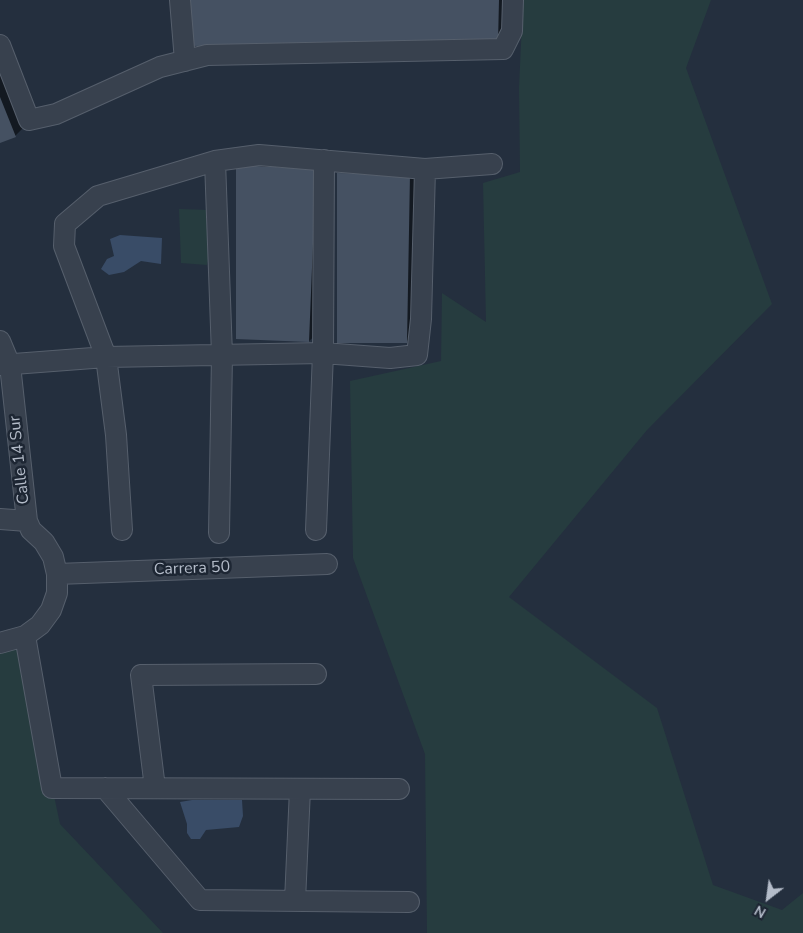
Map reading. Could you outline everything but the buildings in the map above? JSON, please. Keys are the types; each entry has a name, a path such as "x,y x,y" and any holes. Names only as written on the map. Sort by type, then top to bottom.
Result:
{"street":[{"path":"180,0 185,60"},
{"path":"0,45 29,120 56,114 160,67 207,55 503,49 512,31 513,0"},
{"path":"122,530 116,435 106,357 64,246 64,224 98,196 215,161 259,155 425,169 492,164"},
{"path":"316,530 322,353 324,160"},
{"path":"215,161 222,355 219,533"},
{"path":"5,365 106,357 322,353 390,358 416,355 421,319 425,169"},
{"name":"Calle 14 Sur","path":"0,341 27,521"},
{"path":"0,519 27,521 31,530 44,542 53,557 57,574 57,593 51,610 40,625 25,636 0,643"},
{"name":"Carrera 50","path":"57,574 327,564"},
{"path":"25,636 52,788 399,789"},
{"path":"155,788 141,675 316,674"},
{"path":"105,788 200,900 409,902"},
{"path":"295,901 300,788"}],"green space":[{"path":"523,0 711,0 686,68 772,304 647,430 509,597 657,708 713,885 782,910 803,893 803,933 427,933 425,754 353,558 350,381 441,361 442,293 486,322 483,183 520,172 519,88"},
{"path":"179,209 210,210 211,242 207,265 181,263"},
{"path":"22,644 60,824 163,933 0,933 0,645"}],"water":[{"path":"120,235 162,238 161,264 141,261 124,272 109,275 101,269 107,259 114,256 110,239"},
{"path":"192,800 242,800 243,816 239,827 206,830 200,839 191,839 187,833 187,824 180,802"}]}
